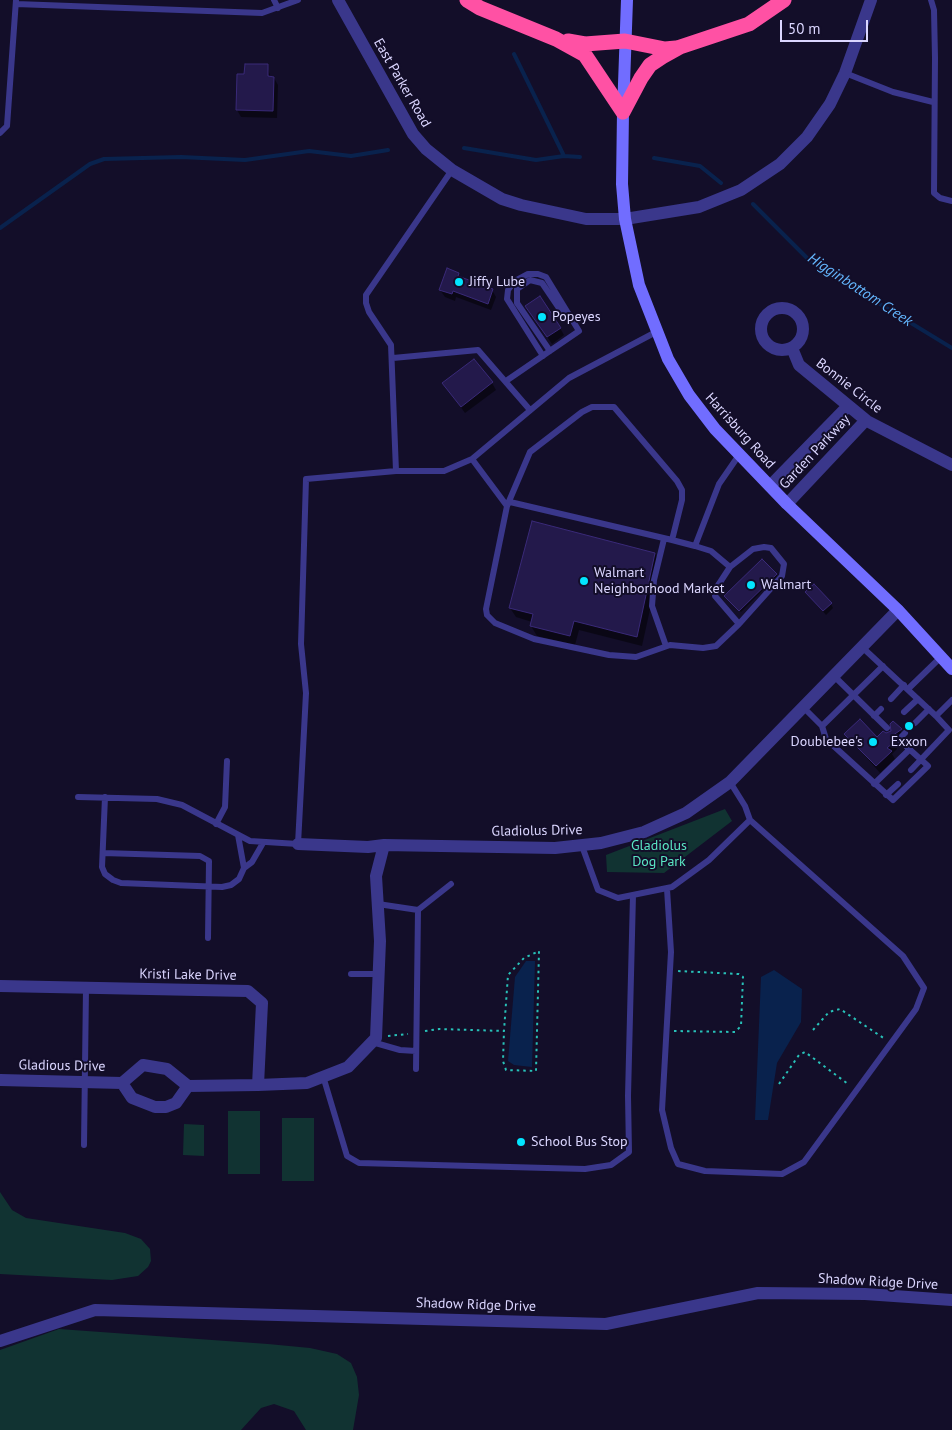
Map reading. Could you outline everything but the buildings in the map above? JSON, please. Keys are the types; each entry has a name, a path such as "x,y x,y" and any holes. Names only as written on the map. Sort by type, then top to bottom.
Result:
{"highway":[{"path":"467,0 488,11 556,39 585,55 623,112 650,65 680,47"},
{"path":"556,39 585,44 625,41 665,49 680,47 749,24 784,0"}],"main road":[{"name":"Harrisburg Road","path":"627,0 622,184 625,219 638,285 668,359 689,395 715,429 787,504 898,610 952,669"}],"street":[{"name":"East Parker Road","path":"338,0 413,134 426,149 452,170 502,199 521,205 586,218 625,219 699,207 741,190 780,164 808,137 830,104 845,73 871,0"},
{"name":"Bonnie Circle","path":"792,348 799,365 866,420 952,465"},
{"name":"Garden Parkway","path":"770,486 848,406"},
{"name":"Garden Parkway","path":"787,504 866,420"},
{"name":"Gladiolus Drive","path":"298,844 368,847 384,845 554,848 582,846 617,840 661,825 686,813 730,782 898,610"},
{"path":"188,1086 307,1083 348,1067 374,1040 379,974 376,876 384,845"},
{"name":"Kristi Lake Drive","path":"0,986 248,991 262,1003 258,1085"},
{"name":"Gladious Drive","path":"0,1080 122,1083 143,1065 167,1069 188,1086 176,1103 166,1107 155,1107 132,1098 122,1083"},
{"name":"Shadow Ridge Drive","path":"0,1340 96,1310 606,1324 758,1293 865,1294 952,1300"}],"lane":[{"path":"162,9 163,0"},
{"path":"274,0 278,8"},
{"path":"0,133 7,126 16,2 104,4 162,9 262,13 298,0"},
{"path":"931,0 934,10 934,193 940,198 952,201"},
{"path":"845,73 893,92 933,102"},
{"path":"396,471 393,449 393,358 391,345 366,303 366,295 452,170"},
{"path":"506,381 579,331 546,277 538,274 523,276 508,290 507,299 542,356"},
{"path":"550,351 516,303 517,289 530,280 542,283 561,311 569,314"},
{"path":"78,796 157,799 182,805 250,841 298,844 306,693 301,644 306,479 396,471 444,471 472,459 569,378 656,332"},
{"path":"393,358 478,350 530,410"},
{"path":"672,540 682,490 677,481 614,407 592,407 582,412 530,452 509,504 486,609 487,615 495,623 534,639 609,655 636,658 666,646 704,648 716,646 739,624 782,576 784,564 771,548 753,549 730,567 715,590 715,596 739,624"},
{"path":"695,546 719,484 739,455"},
{"path":"472,459 509,504 695,546 711,551 730,567"},
{"path":"664,538 654,580 652,606 666,646"},
{"path":"862,647 949,730 911,770"},
{"path":"891,699 941,657"},
{"path":"822,726 883,666"},
{"path":"834,676 887,728"},
{"path":"904,712 918,699"},
{"path":"936,716 952,700"},
{"path":"803,707 822,726 826,739 893,800 928,766 898,738 905,733"},
{"path":"874,716 881,709"},
{"path":"915,723 929,709"},
{"path":"874,784 910,749"},
{"path":"216,824 224,807 227,761"},
{"path":"667,889 670,971 662,1110 671,1148 678,1164 705,1171 782,1174 804,1162 916,1009 924,988 903,956 750,820 745,806 730,782"},
{"path":"886,795 898,784"},
{"path":"105,797 102,867 105,874 122,883 231,885 239,879 244,868 252,862 263,843"},
{"path":"582,846 598,890 618,898 667,889 709,860 750,820"},
{"path":"238,835 244,868"},
{"path":"103,853 200,856 209,861 208,938"},
{"path":"378,904 418,910 451,884"},
{"path":"323,1076 347,1156 359,1163 585,1169 611,1165 629,1152 628,1096 633,895"},
{"path":"416,1069 418,910"},
{"path":"351,974 379,974"},
{"path":"84,1145 86,988"},
{"path":"374,1040 400,1050 416,1051"}],"path":[{"path":"539,951 536,1071 506,1070 503,1061 504,1031 508,975 524,958 539,951"},
{"path":"667,1031 735,1032 741,1026 743,977 739,974 670,971"},
{"path":"813,1030 829,1012 840,1009 891,1043"},
{"path":"374,1040 440,1030 504,1031"},
{"path":"779,1084 799,1055 806,1052 856,1090"}],"green space":[{"name":"Gladiolus Dog Park","path":"725,809 732,821 664,873 607,872 606,855"},
{"path":"228,1111 260,1111 260,1174 228,1174"},
{"path":"282,1118 314,1118 314,1181 282,1181"},
{"path":"184,1124 204,1125 204,1156 183,1155"},
{"path":"0,1192 12,1210 26,1218 125,1233 141,1239 150,1249 151,1261 148,1267 138,1276 112,1280 0,1274"},
{"path":"59,1329 268,1344 310,1348 337,1354 351,1363 357,1377 359,1395 353,1430 306,1430 294,1411 274,1404 261,1408 241,1430 0,1430 0,1350"}],"water":[{"path":"526,961 535,961 532,1067 514,1065 508,1061 515,977"},
{"path":"774,970 802,989 801,1022 777,1063 768,1120 755,1120 761,977"}],"waterway":[{"name":"Higginbottom Creek","path":"514,54 564,156"},
{"path":"464,148 536,160 564,156 580,157"},
{"path":"0,228 90,164 104,159 181,157 245,160 309,151 351,156 388,150"},
{"name":"Higginbottom Creek","path":"654,158 700,166 721,183"},
{"name":"Higginbottom Creek","path":"753,204 811,262 952,348"}],"place":[{"name":"Jiffy Lube","path":"459,282"},
{"name":"Popeyes","path":"542,317"},
{"name":"Walmart Neighborhood Market","path":"584,581"},
{"name":"Walmart","path":"751,585"},
{"name":"Exxon","path":"909,726"},
{"name":"Doublebee's","path":"873,742"},
{"name":"School Bus Stop","path":"521,1142"}]}
